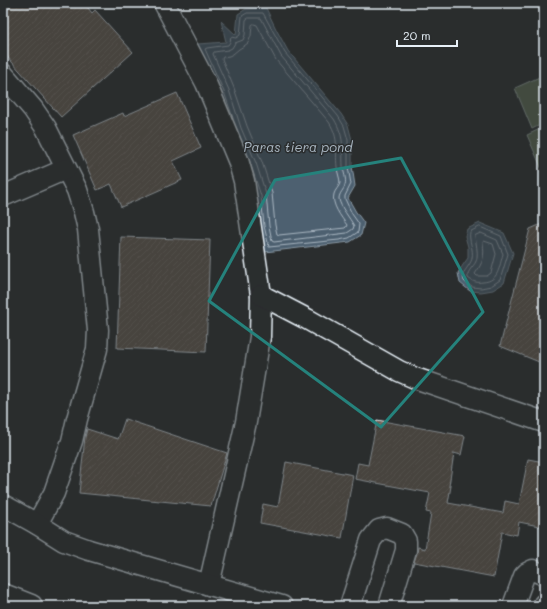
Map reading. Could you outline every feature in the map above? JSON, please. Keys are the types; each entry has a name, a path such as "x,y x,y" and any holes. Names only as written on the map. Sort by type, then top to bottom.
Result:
{"street":[{"path":"164,3 206,83 238,160 244,181 261,295 260,337 246,422 209,585"},
{"path":"3,74 33,109 46,128 76,190 88,229 98,330 97,349 70,448 54,493 37,524"},
{"path":"3,196 66,169"},
{"path":"261,295 307,319 398,371 544,422"},
{"path":"3,505 64,541 89,550 282,606"},
{"path":"350,606 371,540 379,530 387,528 402,534 406,541 406,550 389,606"},
{"path":"513,606 524,576 527,573 533,570 544,575"},
{"path":"3,596 32,606"}],"highlighted area":[{"path":"401,158 483,312 381,427 209,301 275,180"}],"green space":[{"path":"544,75 544,123 532,129 515,88"},
{"path":"544,127 544,174 527,135"}],"water":[{"name":"Paras tiera pond","path":"266,8 288,51 341,114 348,125 352,140 352,166 355,186 348,198 364,223 361,235 350,242 265,252 260,227 257,197 248,166 220,93 198,44 226,42 221,21 236,35 238,14 246,9"},
{"path":"480,223 504,233 513,253 504,283 493,290 481,292 470,291 460,283 458,273 468,258 468,247 465,236 467,229"}],"building":[{"path":"13,3 84,3 92,13 95,10 133,52 61,117 3,52 3,12"},
{"path":"177,93 201,148 173,161 182,180 121,207 111,184 97,190 73,135 123,113 124,116"},
{"path":"544,223 544,364 500,346 530,229"},
{"path":"121,237 210,240 206,352 117,348"},
{"path":"125,419 227,453 211,506 79,493 87,429 118,439"},
{"path":"377,420 465,436 461,455 454,453 448,503 503,513 505,501 519,504 528,459 544,462 544,527 519,522 517,535 502,532 494,577 414,562 418,547 425,549 431,513 426,512 430,493 355,479 358,463 368,465"},
{"path":"286,462 353,475 342,538 260,523 263,504 278,507"}]}
